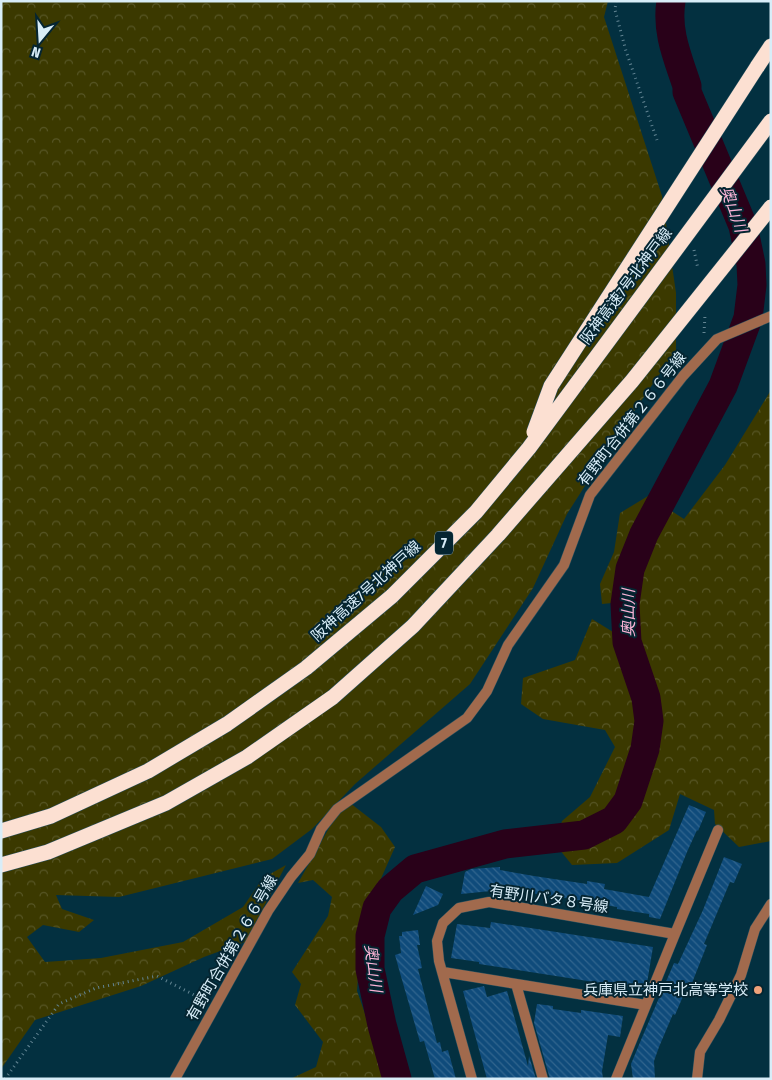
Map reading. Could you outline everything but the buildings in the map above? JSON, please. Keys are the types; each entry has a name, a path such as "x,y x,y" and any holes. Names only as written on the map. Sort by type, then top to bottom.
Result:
{"highway":[{"path":"528,448 551,386 771,46"},
{"name":"阪神高速7号北神戸線","path":"1,831 51,816 148,771 227,724 306,668 398,589 476,512 528,448 771,121"},
{"name":"7","path":"1,865 48,852 166,803 248,758 333,697 413,626 498,536 632,381 771,207"},
{"path":"675,326 771,219"}],"street":[{"name":"有野町合併第２６６号線","path":"175,1079 268,910 310,854 321,828 337,809 467,718 487,690 508,645 564,565 590,495 683,376 717,339 771,316"},
{"path":"616,1079 718,830"},
{"name":"有野川バタ８号線","path":"472,1079 439,961 437,941 443,923 459,908 490,902 675,934"},
{"path":"697,1079 696,1073 700,1052 719,1020 741,975 755,929 771,904"},
{"path":"443,972 646,1005"},
{"path":"516,984 543,1079"}],"path":[{"path":"616,1 615,10 626,51 657,140"},
{"path":"693,246 698,269"},
{"path":"5,1079 59,1004 96,988 158,976 215,1006"}],"green space":[{"path":"1,1 608,1 604,17 662,196 676,293 676,350 611,445 567,514 533,588 470,684 355,784 312,829 272,859 119,897 56,895 62,909 94,920 79,932 43,925 27,937 45,962 101,958 183,942 243,907 263,878 286,865 245,942 204,957 141,986 35,1020 1,1069"},
{"path":"771,390 771,841 739,847 715,824 714,810 680,794 669,830 617,863 572,865 555,844 562,821 590,797 615,747 605,730 543,719 521,704 523,678 575,660 592,619 613,632 638,625 632,601 602,604 600,584 614,552 620,513 648,496 684,519 725,465"},
{"path":"350,803 381,827 395,847 379,883 361,938 357,991 388,1079 290,1079 316,1067 323,1042 295,1005 301,984 292,972 328,916 332,897 313,880 298,883 338,812"}],"waterway":[{"name":"奥山川","path":"397,1079 382,1025 370,969 370,936 377,908 390,890 415,869 505,844 584,835 614,820 628,801 645,749 649,721 646,698 627,642 625,604 630,569 644,534 723,386 748,318 752,285 751,264 743,226 687,92 687,86 671,34 671,1"}],"place":[{"name":"兵庫県立神戸北高等学校","path":"758,990"}]}
